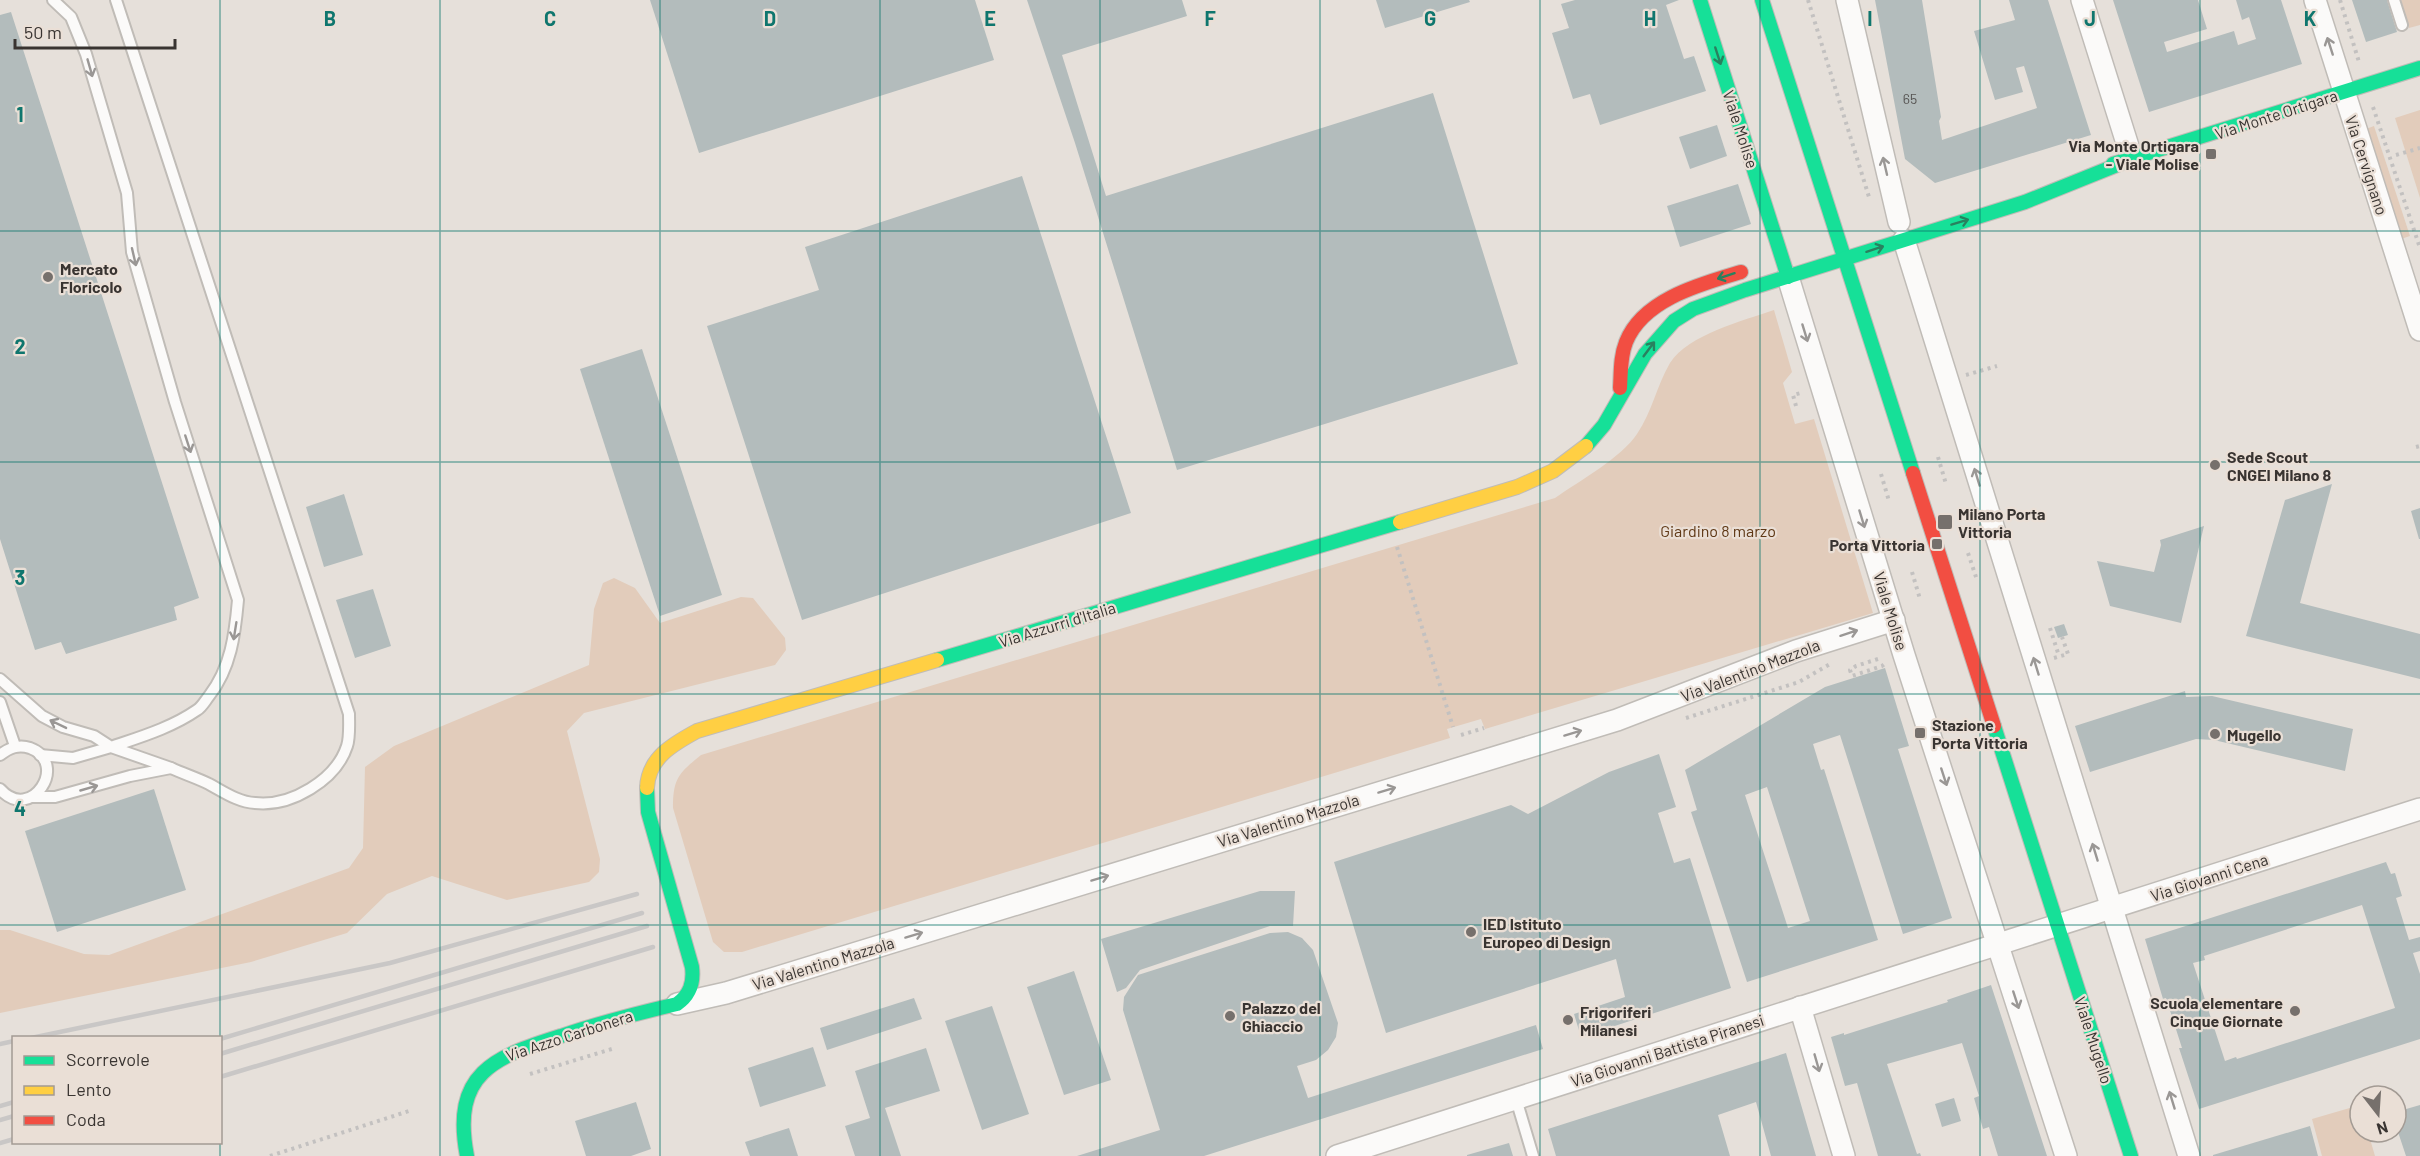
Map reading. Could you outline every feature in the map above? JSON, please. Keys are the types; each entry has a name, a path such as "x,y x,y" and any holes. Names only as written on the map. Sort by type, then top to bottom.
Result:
{"street":[{"name":"Viale Molise","path":"1700,0 1780,266 1998,944"},
{"path":"1762,0 2058,925"},
{"path":"1847,0 1900,227 2189,1156"},
{"path":"2082,0 2132,159"},
{"name":"Via Cervignano","path":"2315,0 2420,330"},
{"name":"Via Monte Ortigara","path":"2044,179 2132,159 2420,68"},
{"name":"Via Monte Ortigara","path":"1900,227 2025,202 2132,159"},
{"path":"1780,266 1846,259 1900,227"},
{"path":"1780,266 1796,254"},
{"name":"Via Azzurri d'Italia","path":"677,1004 687,995 693,982 692,967 648,812 645,793 648,775 656,760 670,745 697,731 1517,487 1553,471 1572,459 1590,442 1604,425 1645,354 1674,321 1693,309 1716,300 1780,266"},
{"path":"1620,399 1621,361 1627,340 1639,323 1678,295 1699,285 1752,268"},
{"name":"Via Valentino Mazzola","path":"677,1004 726,993 1617,720 1796,651 1894,620"},
{"name":"Via Giovanni Cena","path":"1998,944 2420,809"},
{"name":"Viale Mugello","path":"2058,925 2131,1156"},
{"name":"Via Azzurri d'Italia","path":"632,1014 658,1003 675,987 682,972 685,944"},
{"path":"1998,944 2066,1156"},
{"name":"Via Giovanni Battista Piranesi","path":"1337,1156 1998,944"},
{"name":"Via Azzo Carbonera","path":"467,1156 462,1125 465,1109 471,1090 496,1059 511,1052 632,1014 677,1004"},
{"path":"1800,1007 1844,1156"}],"lane":[{"path":"0,755 15,746 24,746 40,755 73,758 160,730 199,710 214,690 227,666 235,633 238,600 175,402 132,252 127,193 86,54 71,17 53,0"},
{"path":"0,679 42,716 63,727 94,736 111,747 171,768 231,797 257,804 287,799 318,785 337,766 348,745 349,714 116,0"},
{"path":"2394,0 2402,25"},
{"path":"0,702 15,746"},
{"path":"32,797 39,792 47,778 47,770 40,755"},
{"path":"0,789 10,797 18,799 55,797 130,776 171,768"},
{"path":"1515,1099 1533,1156"}],"path":[{"path":"1808,0 1871,201"},
{"path":"2340,0 2356,54"},
{"path":"2371,98 2418,237 2420,249"},
{"path":"2396,155 2420,148"},
{"path":"1975,372 1997,366"},
{"path":"1796,406 1793,395 1801,393"},
{"path":"1938,457 1946,484"},
{"path":"1881,474 1889,501"},
{"path":"1396,544 1453,727"},
{"path":"1968,552 1977,580"},
{"path":"1912,572 1920,599"},
{"path":"2050,628 2059,656"},
{"path":"2049,660 2068,654 2062,637"},
{"path":"1878,659 1856,666 1850,670 1852,676 1882,666 1890,659"},
{"path":"1461,735 1484,728"},
{"path":"270,1156 409,1111"}],"green space":[{"path":"2401,0 2420,0 2420,25 2409,28"},
{"path":"2420,110 2420,198 2395,118"},
{"path":"2374,126 2410,236 2401,239 2366,129"},
{"name":"Giardino 8 marzo","path":"1774,310 1792,372 1783,383 1795,424 1814,419 1873,613 1485,729 1481,719 1447,729 1450,738 742,952 724,952 713,942 673,808 674,790 679,777 701,755 1555,498 1611,460 1630,443 1647,417 1670,363 1679,353 1703,336"},
{"path":"614,578 635,588 660,623 741,597 753,598 785,638 786,650 775,665 584,713 567,731 600,859 599,872 589,882 507,900 432,876 387,894 347,933 251,962 0,1013 0,930 10,930 84,954 109,955 349,868 363,848 365,767 394,746 589,665 594,609 603,583"},
{"path":"2348,1108 2348,1144 2372,1144 2375,1156 2322,1156 2312,1119"}],"building":[{"path":"650,0 975,0 994,60 699,153"},
{"path":"1027,0 1182,0 1187,16 1062,55 1106,196 1433,93 1518,364 1177,470 1075,143"},
{"path":"1376,0 1469,0 1470,2 1385,28"},
{"path":"1575,0 1679,0 1666,5 1684,59 1694,56 1706,91 1600,125 1590,94 1573,99 1552,33 1569,28 1561,4"},
{"path":"1875,0 1922,0 1941,117 1939,121 1942,140 2037,108 2024,66 2016,68 2023,92 1995,100 1974,31 2015,20 2009,0 2048,0 2091,135 1935,183 1905,159"},
{"path":"2113,0 2198,0 2207,29 2164,42 2167,52 2234,31 2238,45 2256,39 2249,17 2242,20 2236,0 2281,0 2302,64 2149,112"},
{"path":"2352,0 2387,0 2397,32 2366,42"},
{"name":"Mercato Floricolo","path":"11,12 199,598 174,607 177,620 66,654 61,642 35,650 0,539 0,15"},
{"path":"1717,125 1727,156 1690,169 1679,137"},
{"path":"1022,176 1131,513 802,620 707,326 819,290 805,247"},
{"path":"1738,184 1751,224 1680,247 1667,206"},
{"path":"642,349 722,595 660,616 580,369"},
{"path":"2332,484 2300,603 2420,634 2420,679 2246,636 2285,500"},
{"path":"344,494 363,555 324,567 306,507"},
{"path":"2420,508 2420,539 2419,539 2411,511"},
{"path":"2204,526 2181,623 2110,606 2097,561 2154,572 2161,545 2160,540"},
{"path":"373,589 391,646 355,658 336,600"},
{"path":"2064,624 2068,635 2058,638 2054,627"},
{"path":"1885,668 1909,746 1898,749 1952,918 1903,934 1840,735 1813,744 1821,770 1824,769 1878,940 1747,982 1691,812 1697,810 1685,770 1825,687","holes":["1767,787 1810,921 1788,928 1745,795"]},
{"name":"Mugello","path":"2185,691 2186,697 2212,696 2353,729 2345,771 2214,740 2196,739 2090,772 2075,726"},
{"path":"1659,754 1676,807 1658,813 1674,863 1690,858 1731,988 1581,1037 1574,1014 1625,997 1616,959 1386,1033 1334,862 1511,805 1528,814 1609,772"},
{"path":"154,789 186,890 57,932 25,831"},
{"path":"2386,862 2391,874 2395,873 2402,896 2396,898 2409,940 2420,937 2420,951 2413,953 2420,974 2420,1039 2199,1109 2179,1048 2182,1048 2166,998 2163,999 2145,939","holes":["2362,905 2395,1008 2225,1061 2193,963 2205,960 2204,956"]},
{"path":"1260,891 1295,891 1293,926 1270,926 1140,970 1126,988 1117,992 1101,939"},
{"name":"Palazzo del Ghiaccio","path":"1288,932 1302,938 1313,950 1338,1023 1336,1037 1328,1050 1316,1060 1297,1066 1308,1098 1536,1025 1543,1049 1204,1156 1077,1156 1160,1130 1123,1010 1124,997 1138,975 1270,933"},
{"path":"1074,971 1111,1080 1064,1095 1027,987"},
{"path":"1991,985 2047,1156 1998,1156 1989,1127 1983,1129 1974,1098 1979,1096 1962,1043 1887,1064 1917,1154 1920,1153 1921,1156 1878,1156 1857,1083 1845,1086 1831,1037 1844,1033 1844,1035 1948,1002 1947,1000"},
{"path":"914,998 922,1019 827,1050 820,1028"},
{"path":"992,1006 1029,1114 982,1130 945,1021"},
{"path":"813,1047 826,1086 760,1107 748,1068"},
{"path":"926,1048 940,1091 885,1108 901,1156 855,1156 845,1126 870,1118 855,1071"},
{"path":"1786,1053 1816,1156 1771,1156 1756,1102 1718,1115 1730,1156 1556,1156 1548,1129"},
{"path":"1954,1098 1961,1121 1942,1127 1935,1104"},
{"path":"636,1102 651,1149 631,1156 586,1156 575,1121"},
{"path":"2420,1105 2420,1156 2406,1156 2402,1144 2408,1144 2408,1108"},
{"path":"2310,1126 2318,1156 2213,1156 2213,1155"},
{"path":"789,1128 798,1156 750,1156 745,1142"},
{"path":"1509,1143 1513,1156 1467,1156 1467,1155"}],"railway":[{"path":"41,1036 390,963 637,894"},
{"path":"222,1038 642,913"},
{"path":"222,1053 647,926"},
{"path":"222,1076 653,947"},
{"path":"0,1044 12,1041"},
{"path":"0,1106 12,1103"},
{"path":"0,1120 12,1117"},
{"path":"0,1143 12,1140"}],"traffic: fast":[{"path":"1700,0 1788,277"},
{"path":"1762,0 1913,473"},
{"path":"2113,164 2420,68"},
{"path":"1586,446 1604,425 1645,354 1674,321 1693,309 1745,290 2025,202 2132,159"},
{"path":"937,660 1400,522"},
{"path":"1994,726 2131,1156"},
{"path":"467,1156 464,1128 466,1105 472,1087 483,1073 498,1061 516,1052 575,1031 677,1004 688,993 692,983 692,967 648,812 647,788"}],"traffic: slow":[{"path":"1400,522 1517,487 1553,471 1586,446"},
{"path":"647,788 652,768 663,753 697,731 937,660"}],"traffic: jam":[{"path":"1620,388 1626,342 1634,327 1646,315 1675,295 1741,272"},
{"path":"1913,473 1994,726"}],"place":[{"name":"Via Monte Ortigara - Viale Molise","path":"2211,154"},
{"name":"Mercato Floricolo","path":"48,277"},
{"name":"Sede Scout CNGEI Milano 8","path":"2215,465"},
{"name":"Milano Porta Vittoria","path":"1945,522"},
{"name":"Porta Vittoria","path":"1937,544"},
{"name":"Stazione Porta Vittoria","path":"1920,733"},
{"name":"Mugello","path":"2215,734"},
{"name":"IED Istituto Europeo di Design","path":"1471,932"},
{"name":"Scuola elementare Cinque Giornate","path":"2295,1011"},
{"name":"Palazzo del Ghiaccio","path":"1230,1016"},
{"name":"Frigoriferi Milanesi","path":"1568,1020"}]}
